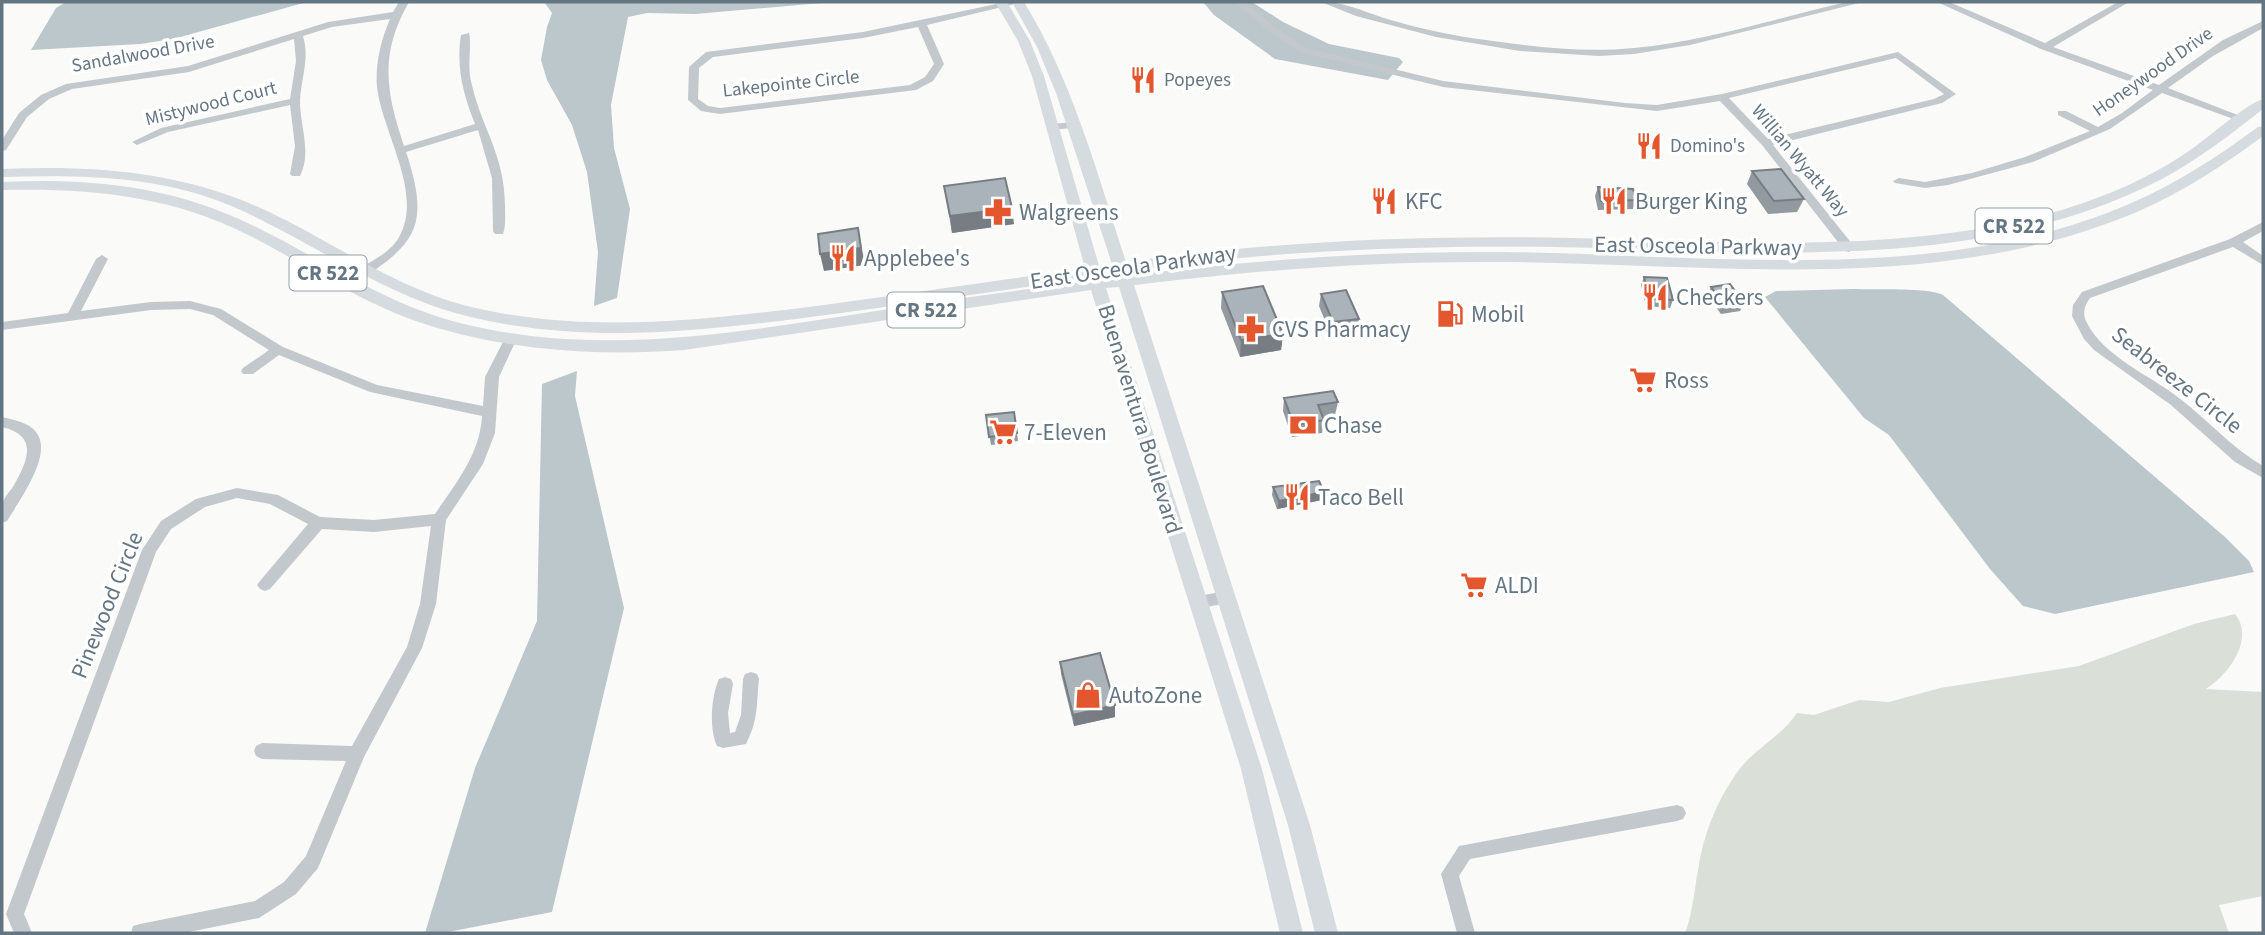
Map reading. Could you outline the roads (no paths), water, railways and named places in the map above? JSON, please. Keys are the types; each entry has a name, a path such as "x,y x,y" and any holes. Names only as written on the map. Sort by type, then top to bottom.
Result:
{"main road":[{"name":"Buenaventura Boulevard","path":"1018,2 1040,37 1057,74 1075,125 1289,793 1328,933"},
{"name":"Buenaventura Boulevard","path":"1002,3 1024,41 1038,76 1149,453 1261,799 1292,933"},
{"name":"East Osceola Parkway","path":"1565,250 1849,248 1976,233 2022,224 2101,201 2144,183 2190,157 2262,103"},
{"path":"2262,103 2263,120"},
{"path":"2243,119 2249,127 2250,140"},
{"name":"East Osceola Parkway","path":"2,186 104,188 184,203 239,224 347,283 412,314 447,325 511,338 562,344 660,346 754,334 1097,279 1233,253 1356,244 1478,240 1738,265 1821,265 1912,260 1991,248 2063,232 2123,213 2166,195 2209,171 2263,130"},
{"name":"East Osceola Parkway","path":"2,173 104,174 186,187 249,208 406,291 490,317 555,327 634,330 698,326 1097,279"},
{"path":"511,338 523,333 593,337 634,330"}],"street":[{"path":"347,283 400,244 409,228 409,183 388,117 382,85 385,49 396,15 404,2"},
{"name":"Lakepointe Circle","path":"921,23 939,64 929,79 912,88 720,111 705,108 693,100 694,66 710,54 863,35 1002,3 1018,2"},
{"path":"1239,2 1273,30 1304,50 1443,85 1657,108 1722,97 1898,55 1951,94 1938,101 1766,143"},
{"path":"1326,2 1375,19 1489,43 1544,50 1608,51 1672,45 1858,2"},
{"path":"1942,2 2045,47 2243,119"},
{"path":"2045,47 2124,2"},
{"name":"Sandalwood Drive","path":"2,148 23,115 45,97 70,86 189,69 331,24 396,15"},
{"name":"Honeywood Drive","path":"1899,181 1923,185 1965,177 2035,158 2098,131 2125,115 2232,38 2263,23"},
{"path":"466,35 463,47 467,95 495,162 499,192 499,231"},
{"path":"296,174 302,157 295,101 304,49 298,36"},
{"name":"Willian Wyatt Way","path":"1722,97 1766,143 1849,248"},
{"name":"Mistywood Court","path":"136,142 165,130 295,101"},
{"path":"2062,113 2098,131"},
{"path":"1052,127 1075,125"},
{"path":"399,150 481,126"},
{"name":"Seabreeze Circle","path":"2263,226 2234,242 2167,268 2092,292 2079,303 2078,314 2080,322 2095,344 2174,401 2263,473"},
{"path":"2234,242 2263,261"},
{"path":"72,317 102,259"},
{"path":"2,326 151,306 190,305 217,312 278,350 375,389 488,412"},
{"path":"754,334 762,318"},
{"path":"140,933 259,909 290,888 312,862 357,754 414,648 428,604 439,519 476,464 488,433 492,377 511,338"},
{"path":"248,371 278,350"},
{"path":"2,422 27,429 32,434 35,448 30,466 2,517"},
{"name":"Pinewood Circle","path":"23,933 15,914 149,550 166,525 201,503 237,493 273,499 318,523 374,526 439,519"},
{"path":"265,585 318,523"},
{"path":"1198,601 1226,597"},
{"path":"725,684 720,713 723,741 740,739 751,720 751,679"},
{"path":"262,751 357,754"},
{"path":"1466,933 1450,874 1465,852 1677,813"}],"place":[{"name":"Popeyes","path":"1143,80"},
{"name":"Domino's","path":"1649,146"},
{"name":"KFC","path":"1384,201"},
{"name":"Burger King","path":"1614,201"},
{"name":"Walgreens","path":"998,212"},
{"name":"Applebee's","path":"843,258"},
{"name":"Checkers","path":"1655,297"},
{"name":"Mobil","path":"1450,314"},
{"name":"CVS Pharmacy","path":"1251,329"},
{"name":"Ross","path":"1643,380"},
{"name":"Chase","path":"1303,425"},
{"name":"7-Eleven","path":"1003,432"},
{"name":"Taco Bell","path":"1297,497"},
{"name":"ALDI","path":"1474,585"},
{"name":"AutoZone","path":"1088,695"}]}
